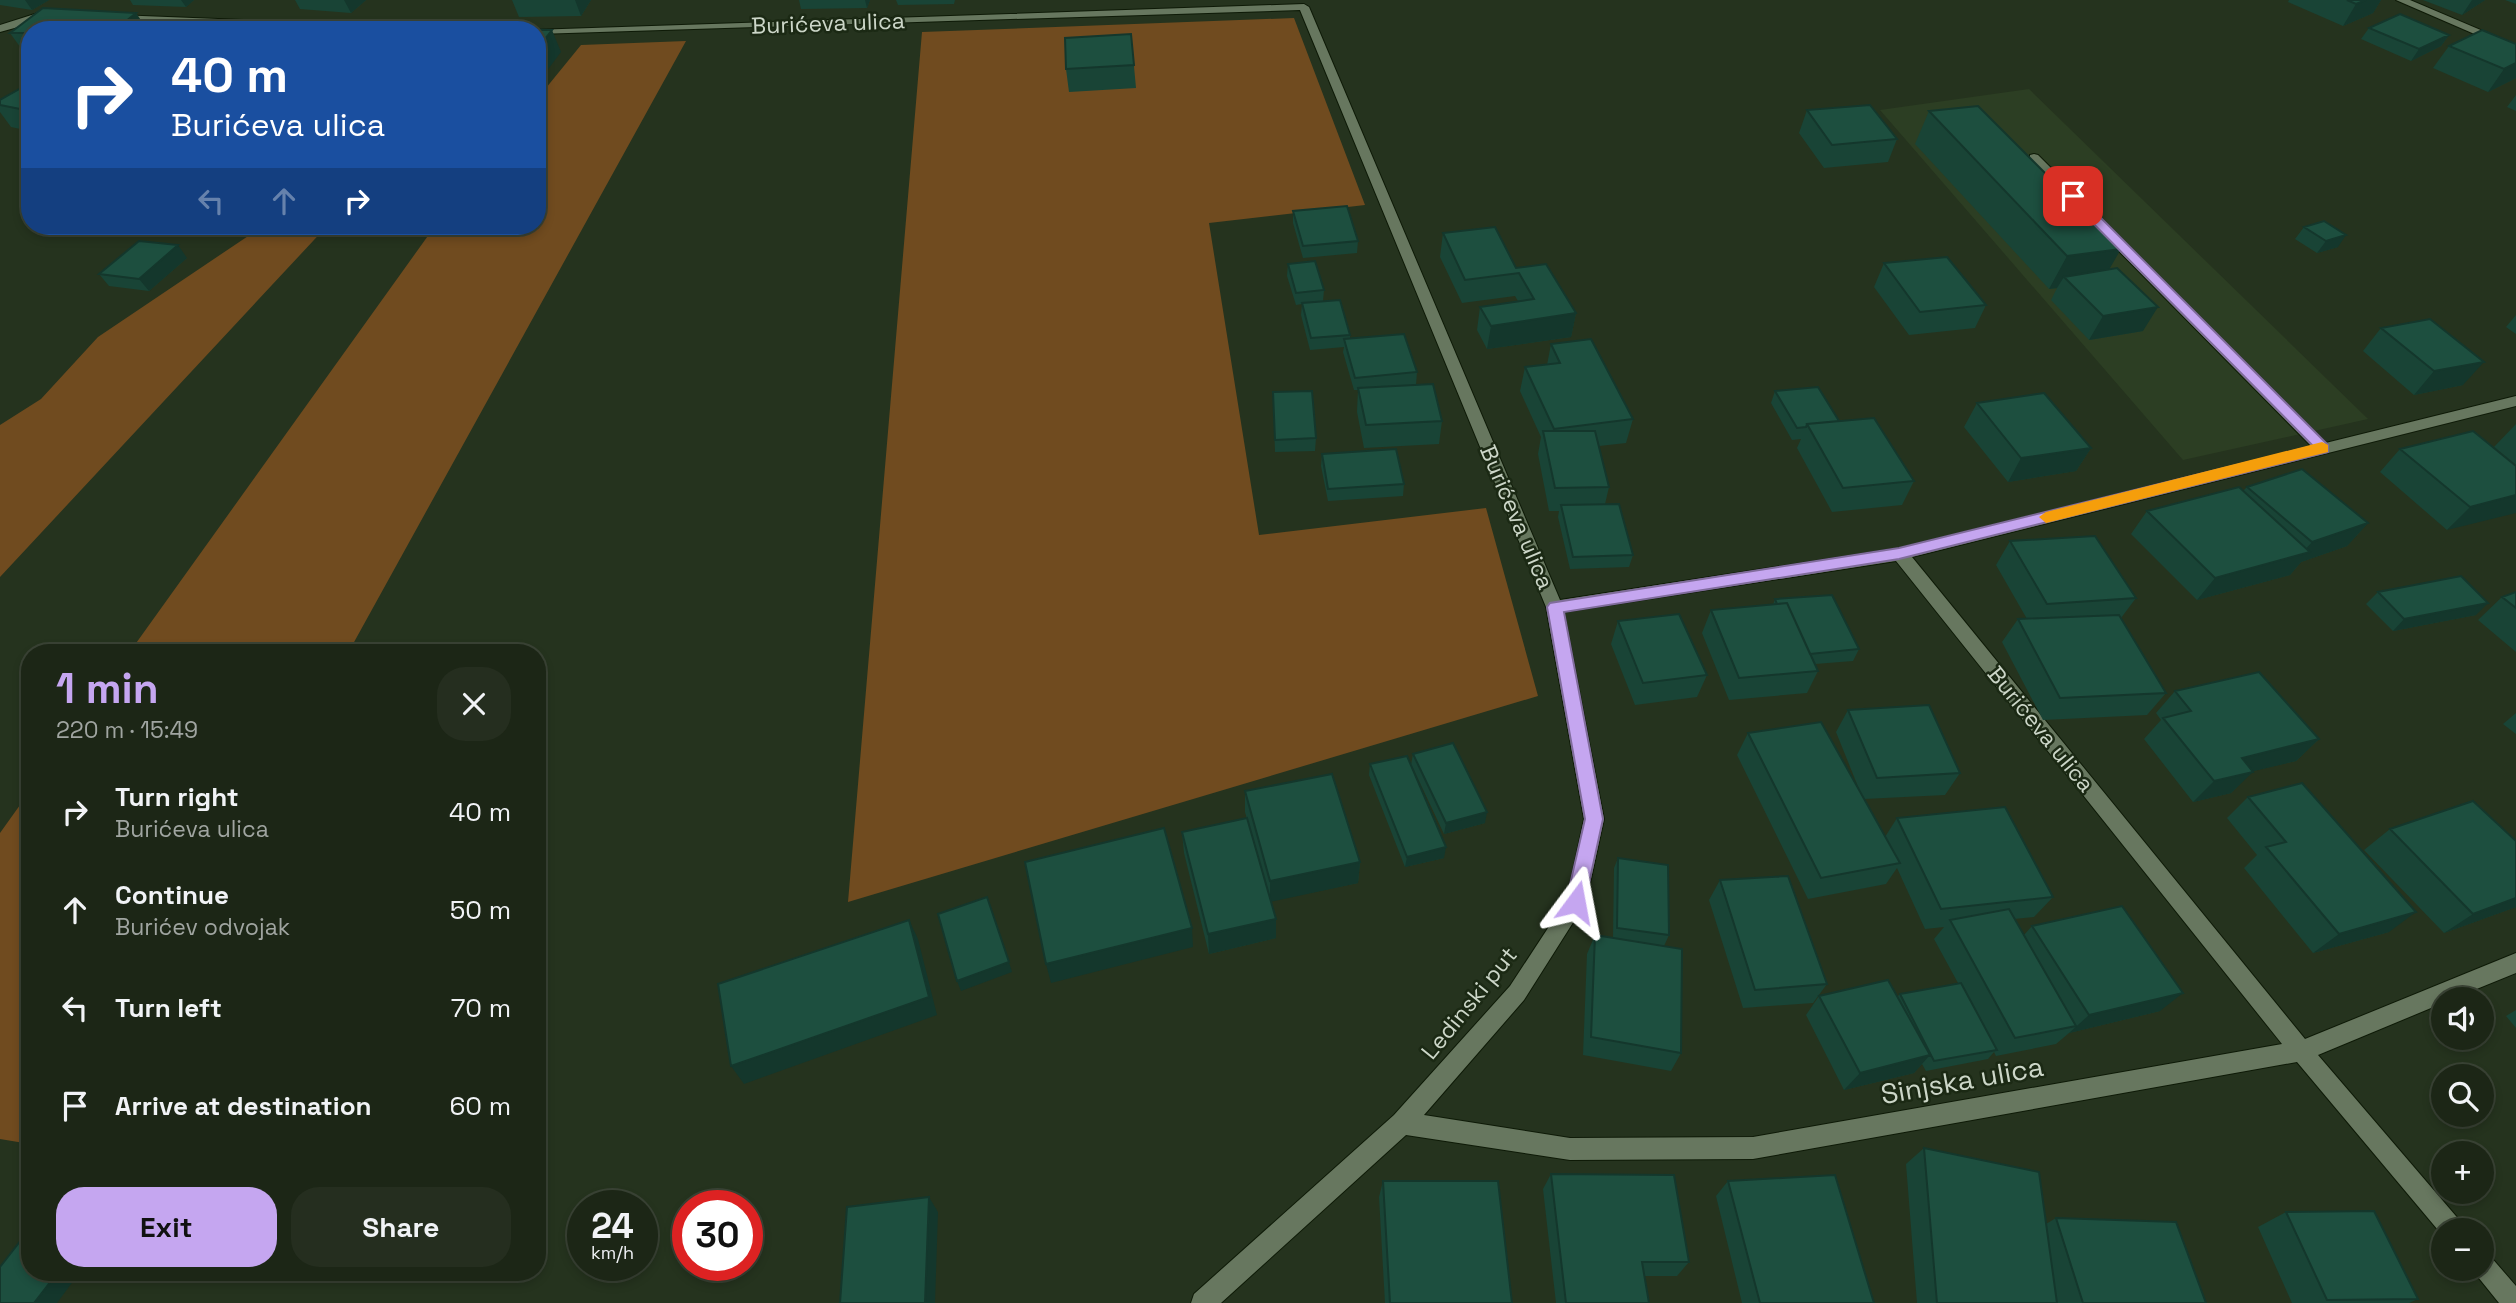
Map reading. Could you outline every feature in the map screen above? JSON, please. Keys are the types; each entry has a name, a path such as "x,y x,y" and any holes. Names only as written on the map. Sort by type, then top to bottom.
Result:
{"street":[{"path":"2401,0 2516,50"},
{"name":"Burićeva ulica","path":"546,32 1304,7 1555,607 1899,554 2301,1051 2443,1218"},
{"path":"24,21 42,15 69,16"},
{"path":"110,18 189,21"},
{"path":"0,29 21,22"},
{"path":"2034,158 2323,449"},
{"path":"1899,554 2516,401"},
{"name":"Ledinski put","path":"1203,1303 1402,1123 1517,993 1576,902 1594,819 1555,607"},
{"name":"Sinjska ulica","path":"1402,1123 1570,1149 1753,1148 2301,1051 2516,963"},
{"path":"2494,1278 2515,1303"}],"shaded area":[{"path":"1294,18 1365,205 1209,223 1259,535 1486,508 1538,696 848,902 922,32"},
{"path":"686,41 353,644 135,644 429,235 546,235 546,88 581,45"},
{"path":"2029,89 2368,419 2183,460 1880,110"},
{"path":"250,235 319,235 0,577 0,425 41,399 98,337"},
{"path":"21,804 21,1142 0,1139 0,833"}],"building":[{"path":"2347,0 2366,0 2356,4"},
{"path":"43,8 136,13 126,21 26,21"},
{"path":"2400,14 2449,35 2419,49 2369,28"},
{"path":"21,25 21,33 10,33"},
{"path":"2482,30 2516,44 2516,63 2504,69 2449,46"},
{"path":"1131,34 1134,65 1066,69 1065,38"},
{"path":"21,88 21,109 0,105 0,100"},
{"path":"1870,105 1897,139 1832,145 1807,110"},
{"path":"1978,106 2121,249 2067,256 1929,111"},
{"path":"1347,206 1358,241 1303,246 1293,211"},
{"path":"2324,221 2346,235 2326,241 2304,227"},
{"path":"1495,227 1516,268 1546,264 1576,313 1491,326 1480,307 1534,299 1519,273 1465,280 1443,233"},
{"path":"139,241 178,245 139,279 99,274"},
{"path":"1947,257 1986,305 1920,312 1884,263"},
{"path":"1315,261 1324,290 1296,293 1288,264"},
{"path":"2117,268 2158,307 2103,316 2064,277"},
{"path":"1340,300 1350,335 1311,338 1302,303"},
{"path":"2430,319 2484,362 2434,371 2381,328"},
{"path":"1404,334 1417,372 1355,378 1344,339"},
{"path":"1591,339 1633,419 1554,429 1525,367 1560,363 1551,344"},
{"path":"1433,384 1442,421 1366,425 1358,388"},
{"path":"1818,387 1839,421 1807,424 1806,427 1797,428 1775,391"},
{"path":"1312,391 1316,438 1275,440 1273,392"},
{"path":"2044,393 2091,448 2021,458 1977,403"},
{"path":"1874,418 1914,481 1843,488 1807,424"},
{"path":"1543,431 1595,431 1609,487 1555,488"},
{"path":"2473,431 2516,466 2516,495 2470,507 2400,449"},
{"path":"1396,449 1404,484 1328,489 1322,454"},
{"path":"2302,469 2368,523 2312,542 2247,487"},
{"path":"2239,487 2310,552 2215,578 2147,511"},
{"path":"1619,504 1633,555 1573,557 1561,505"},
{"path":"2095,536 2136,598 2047,604 2010,541"},
{"path":"2461,576 2488,603 2404,619 2378,592"},
{"path":"2516,592 2516,608 2502,597"},
{"path":"1832,595 1859,649 1810,654 1787,603 1777,604 1775,599"},
{"path":"1787,603 1818,671 1739,678 1711,610"},
{"path":"1679,614 1707,675 1643,683 1618,621"},
{"path":"2119,615 2166,693 2060,698 2018,619"},
{"path":"2259,672 2319,739 2242,758 2253,772 2214,781 2163,718 2191,711 2175,691"},
{"path":"1929,705 1960,773 1877,778 1848,710"},
{"path":"1821,722 1900,863 1821,878 1748,733"},
{"path":"1453,743 1487,812 1446,823 1413,754"},
{"path":"1407,756 1446,847 1407,857 1370,764"},
{"path":"1332,774 1360,862 1270,881 1245,791"},
{"path":"2302,783 2416,912 2339,934 2266,847 2286,842 2248,797"},
{"path":"2473,801 2516,841 2516,898 2473,914 2390,829"},
{"path":"2005,807 2053,897 1941,909 1897,818"},
{"path":"1247,818 1276,919 1208,934 1182,832"},
{"path":"1164,828 1192,928 1046,964 1025,862"},
{"path":"1618,858 1668,865 1669,935 1617,928"},
{"path":"1788,876 1827,984 1755,990 1720,880"},
{"path":"987,897 1009,962 957,981 938,914"},
{"path":"2122,906 2183,993 2089,1015 2032,926"},
{"path":"2009,909 2076,1026 2015,1038 1950,920"},
{"path":"909,920 929,997 731,1066 718,984"},
{"path":"1595,935 1682,949 1681,1053 1591,1037"},
{"path":"1888,980 1930,1055 1860,1073 1819,996"},
{"path":"1961,983 1997,1050 1934,1061 1900,994"},
{"path":"1924,1148 2039,1172 2057,1303 1937,1303"},
{"path":"1551,1174 1674,1175 1689,1262 1642,1262 1649,1303 1566,1303"},
{"path":"1835,1175 1874,1303 1760,1303 1728,1181"},
{"path":"1383,1181 1498,1181 1512,1303 1390,1303"},
{"path":"929,1197 925,1303 840,1303 847,1207"},
{"path":"2374,1211 2418,1299 2327,1300 2286,1212"},
{"path":"2056,1218 2176,1222 2206,1303 2083,1303"},
{"path":"21,1240 21,1281 51,1281 34,1303 0,1303 0,1267"}],"slow traffic":[{"path":"2046,517 2323,449 2322,447"}],"route":[{"path":"1576,902 1594,819 1555,607 1899,554 2323,449 2073,196"}]}
